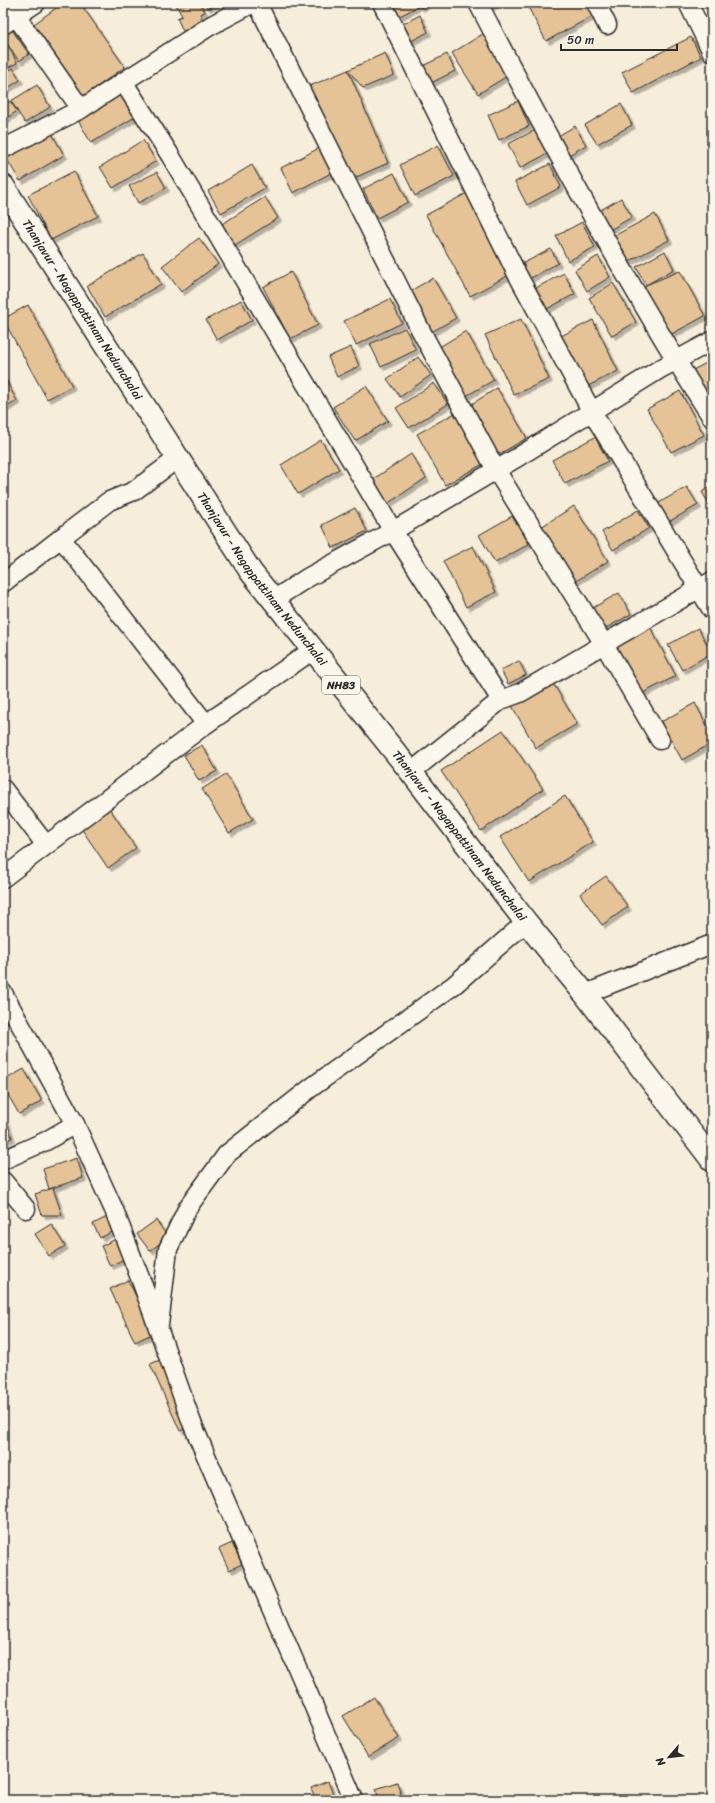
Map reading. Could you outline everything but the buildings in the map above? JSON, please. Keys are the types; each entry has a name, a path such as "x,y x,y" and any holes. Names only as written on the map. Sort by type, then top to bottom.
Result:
{"highway":[{"name":"Thanjavur - Nagappattinam Nedunchalai","path":"3,186 251,572 411,772 526,922 585,994 712,1160"}],"street":[{"path":"36,3 9,14 81,109"},
{"path":"3,148 81,109 124,83 210,26 253,3"},
{"path":"257,3 420,329 496,470 604,644 660,740"},
{"path":"382,3 517,274 592,412 706,585 712,610"},
{"path":"478,3 552,145 676,360 712,418"},
{"path":"596,3 607,25"},
{"path":"688,3 712,52"},
{"path":"124,83 174,161 393,531 501,700"},
{"path":"274,600 307,578 393,531 676,360 712,341"},
{"path":"3,583 109,501 134,491 178,458"},
{"path":"61,538 206,724"},
{"path":"411,772 501,700 520,693 706,585"},
{"path":"3,878 206,724 314,650"},
{"path":"3,789 46,845"},
{"path":"158,1329 168,1250 188,1207 227,1154 312,1087 454,985 526,922"},
{"path":"585,994 712,944"},
{"path":"3,993 74,1124 114,1210 192,1422 354,1800"},
{"path":"3,1160 46,1141 74,1124"},
{"path":"3,1181 26,1209"}]}
